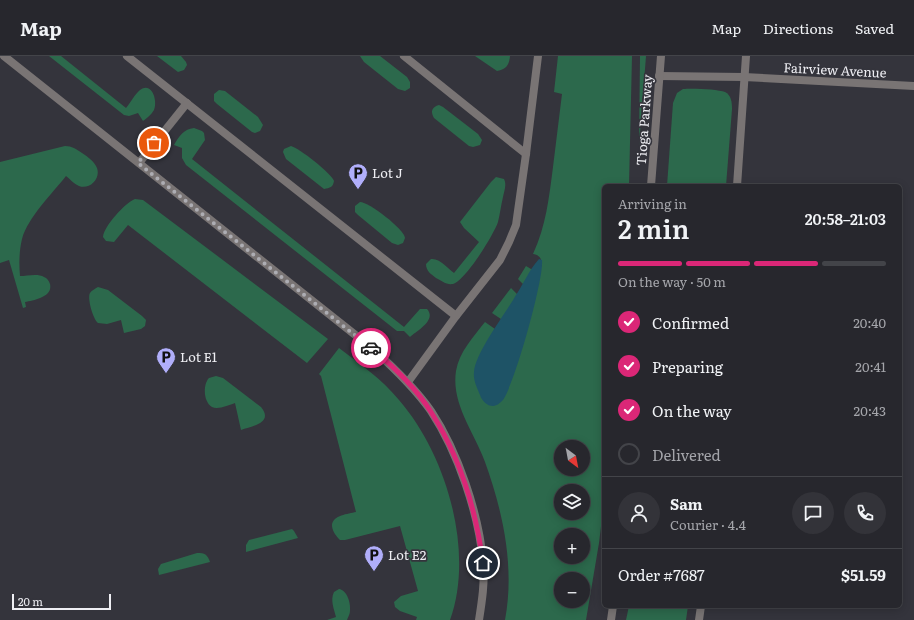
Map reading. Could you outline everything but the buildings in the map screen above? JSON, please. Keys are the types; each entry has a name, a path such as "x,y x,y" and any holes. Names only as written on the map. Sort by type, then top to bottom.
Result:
{"street":[{"path":"4,56 367,345 408,382 431,411 446,438 461,471 474,512 479,534 484,582 479,620"},
{"path":"127,56 456,316"},
{"path":"404,56 526,154"},
{"path":"408,382 456,316 500,260 516,225 538,56"},
{"name":"Tioga Parkway","path":"651,184 660,56"},
{"path":"737,184 746,56"},
{"name":"Fairview Avenue","path":"659,76 744,77 914,86"},
{"path":"138,163 186,103"},
{"path":"611,620 613,608"},
{"path":"699,620 701,608"}],"green space":[{"path":"49,56 61,56 126,108 140,90 148,88 153,93 155,102 154,110 143,121 138,113 129,116 124,115"},
{"path":"157,56 181,56 187,65 184,70 178,72"},
{"path":"360,56 380,56 407,77 410,82 410,88 405,91 398,89 364,62"},
{"path":"475,56 510,56 509,62 506,66 497,71"},
{"path":"558,56 632,56 629,184 602,184 602,518 590,596 590,572 554,572 554,608 588,608 586,620 505,620 509,580 506,540 497,500 485,462 464,418 460,406 455,383 456,371 460,357 485,322 495,329 498,329 501,319 492,313 511,288 517,294 525,286 518,279 526,266 531,269 542,266 542,261 540,258 533,254 544,222 552,178 562,94 554,92"},
{"path":"640,56 646,56 639,146"},
{"path":"683,89 717,90 727,93 730,97 732,109 726,184 667,184 673,103 677,93"},
{"path":"219,90 225,91 258,117 263,125 260,131 255,133 252,132 214,101 214,94"},
{"path":"439,105 478,134 482,140 480,145 473,147 469,146 434,118 432,110"},
{"path":"194,128 204,133 205,140 192,159 404,327 420,309 427,309 430,317 425,325 410,337 404,331 397,331 186,165 182,158 182,148 174,145 182,134 187,130"},
{"path":"65,146 74,148 91,159 98,172 96,180 90,185 83,187 75,184 66,176 29,222 21,244 20,276 42,276 46,278 50,284 50,288 46,295 25,302 26,307 23,308 9,260 0,263 0,162"},
{"path":"291,146 307,156 332,177 334,183 330,188 324,189 286,159 283,152 284,149"},
{"path":"496,177 504,179 505,186 498,222 485,246 472,266 459,281 453,284 448,284 436,278 427,269 426,264 431,259 437,260 454,273 479,242 464,228 460,222"},
{"path":"135,199 143,200 328,339 307,363 128,225 114,242 106,241 103,237 104,232 111,221 126,205"},
{"path":"360,202 371,206 393,223 405,238 403,243 398,245 392,243 358,215 355,212 355,206"},
{"path":"98,287 108,290 142,316 146,320 145,326 141,329 124,333 121,320 107,324 98,323 92,313 89,296 92,291"},
{"path":"339,348 378,379 399,400 416,422 430,447 442,475 452,504 457,534 459,564 457,593 450,620 416,620 417,617 400,611 395,607 394,602 401,596 418,591 400,526 345,540 340,540 333,531 332,525 335,519 356,512 321,376 319,374"},
{"path":"216,376 223,378 261,407 265,417 260,423 241,430 235,403 217,408 209,405 205,388 209,378"},
{"path":"292,529 298,538 246,552 246,545 249,540"},
{"path":"197,553 205,554 210,562 159,575 158,569 161,564"},
{"path":"339,589 342,590 348,597 350,612 347,620 327,620 336,617 332,598 334,592"},
{"path":"629,608 688,608 686,620 626,620"}],"water":[{"path":"539,259 542,260 541,271 534,308 514,374 503,400 499,404 493,406 489,405 482,399 474,378 476,364 485,344 529,272"}],"way so far":[{"path":"154,143 138,163 371,348"}],"place":[{"name":"Lot J","path":"358,190"},
{"name":"Lot E1","path":"166,374"},
{"name":"Lot E2","path":"374,572"}],"route":[{"path":"371,348 408,382 431,411 446,438 461,471 474,512 483,563"}]}
